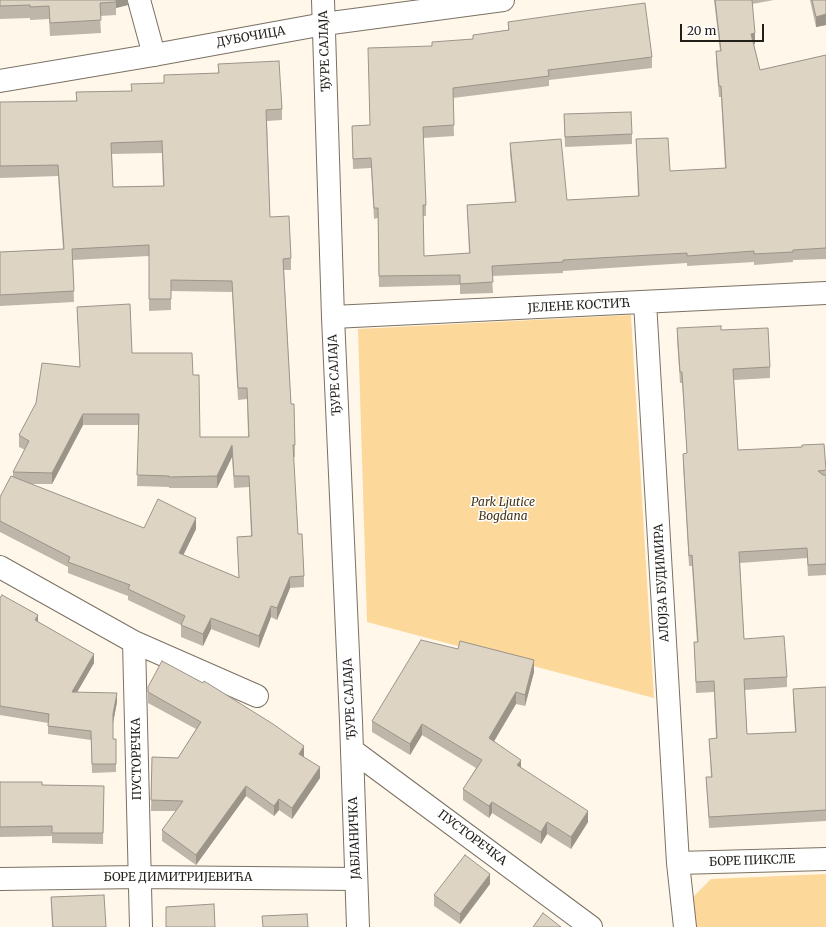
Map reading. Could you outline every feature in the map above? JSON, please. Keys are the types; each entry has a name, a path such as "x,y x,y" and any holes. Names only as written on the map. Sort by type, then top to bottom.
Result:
{"street":[{"path":"139,0 154,56"},
{"name":"ЂУРЕ САЛАЈА","path":"323,0 332,317 352,750"},
{"name":"ДУБОЧИЦА","path":"0,81 154,56 324,24 503,0"},
{"name":"ЈЕЛЕНЕ КОСТИЋ","path":"332,317 826,293"},
{"name":"АЛОЈЗА БУДИМИРА","path":"645,302 678,863"},
{"path":"0,567 134,642 257,696"},
{"name":"ПУСТОРЕЧКА","path":"134,642 141,927"},
{"name":"ЈАБЛАНИЧКА","path":"352,750 358,927"},
{"name":"ПУСТОРЕЧКА","path":"352,750 591,927"},
{"name":"БОРЕ ПИКСЛЕ","path":"678,863 826,859"},
{"path":"678,863 685,927"},
{"name":"БОРЕ ДИМИТРИЈЕВИЋА","path":"0,880 139,877 356,879"}],"green space":[{"name":"Park Ljutice Bogdana","path":"631,315 654,698 367,622 358,329"},
{"path":"826,874 826,927 695,927 692,898 711,879"}],"building":[{"path":"0,0 116,0 116,2 100,3 101,20 50,23 49,6 0,6"},
{"path":"715,0 752,0 755,33 751,34 760,70 826,55 826,248 793,250 793,252 754,254 754,251 687,256 687,253 563,260 563,262 492,266 493,282 460,284 460,275 379,276 378,208 374,208 371,158 353,159 352,126 370,125 368,48 432,46 432,42 473,39 473,35 509,30 508,22 645,3 652,57 548,70 549,76 453,88 454,125 423,127 426,205 423,205 424,256 470,253 467,205 516,202 510,143 561,139 567,200 639,196 636,139 668,138 670,171 726,168 721,86 719,86 716,51 721,51"},
{"path":"812,0 826,0 826,14 816,17"},
{"path":"279,61 282,109 266,110 270,217 289,216 291,258 283,259 291,404 294,404 295,445 293,445 298,534 302,534 304,576 290,577 277,608 271,606 259,636 211,618 203,634 181,625 185,616 128,589 130,585 68,562 70,557 0,521 0,497 11,476 144,528 158,499 196,518 179,553 239,578 237,537 252,536 249,476 234,476 232,445 217,476 169,477 137,475 139,414 83,414 52,473 13,472 29,441 19,435 36,403 42,363 80,367 77,307 130,304 132,353 192,353 193,375 199,375 200,437 249,437 247,388 238,388 232,281 171,280 171,299 149,299 149,245 72,249 74,291 0,295 0,252 64,249 58,165 0,166 0,102 77,101 76,92 132,91 131,84 164,83 164,75 219,73 218,64","holes":["162,141 164,186 113,187 111,143"]},
{"path":"631,112 632,134 565,137 564,114"},
{"path":"721,326 721,330 768,328 770,367 733,369 738,450 802,447 802,445 824,444 826,470 818,471 823,475 826,475 826,564 808,565 807,548 739,552 744,639 784,636 787,677 744,679 747,734 796,732 793,689 826,687 826,810 709,817 706,777 712,777 709,739 717,738 714,681 696,682 694,642 698,642 692,555 689,556 683,454 687,453 682,372 680,372 677,328"},
{"path":"2,595 38,615 35,620 94,654 72,692 117,693 113,714 113,739 116,739 116,764 92,764 91,731 48,726 49,714 0,706 0,598"},
{"path":"421,640 458,649 460,641 534,660 525,695 516,692 489,738 521,760 517,765 588,811 571,837 547,822 541,832 492,802 489,806 463,789 482,760 422,724 410,744 372,721"},
{"path":"162,661 203,683 204,681 273,724 304,746 299,754 320,767 292,808 279,799 274,806 246,786 196,855 162,830 183,801 151,800 152,757 178,758 201,722 148,692 148,687"},
{"path":"0,782 42,782 42,785 104,786 103,833 52,833 52,826 0,827"},
{"path":"465,855 490,874 460,914 434,895"},
{"path":"104,895 106,927 53,927 51,897"},
{"path":"214,904 215,927 166,927 166,907"},
{"path":"543,913 561,927 533,927"},
{"path":"307,914 308,927 263,927 262,916"}]}
